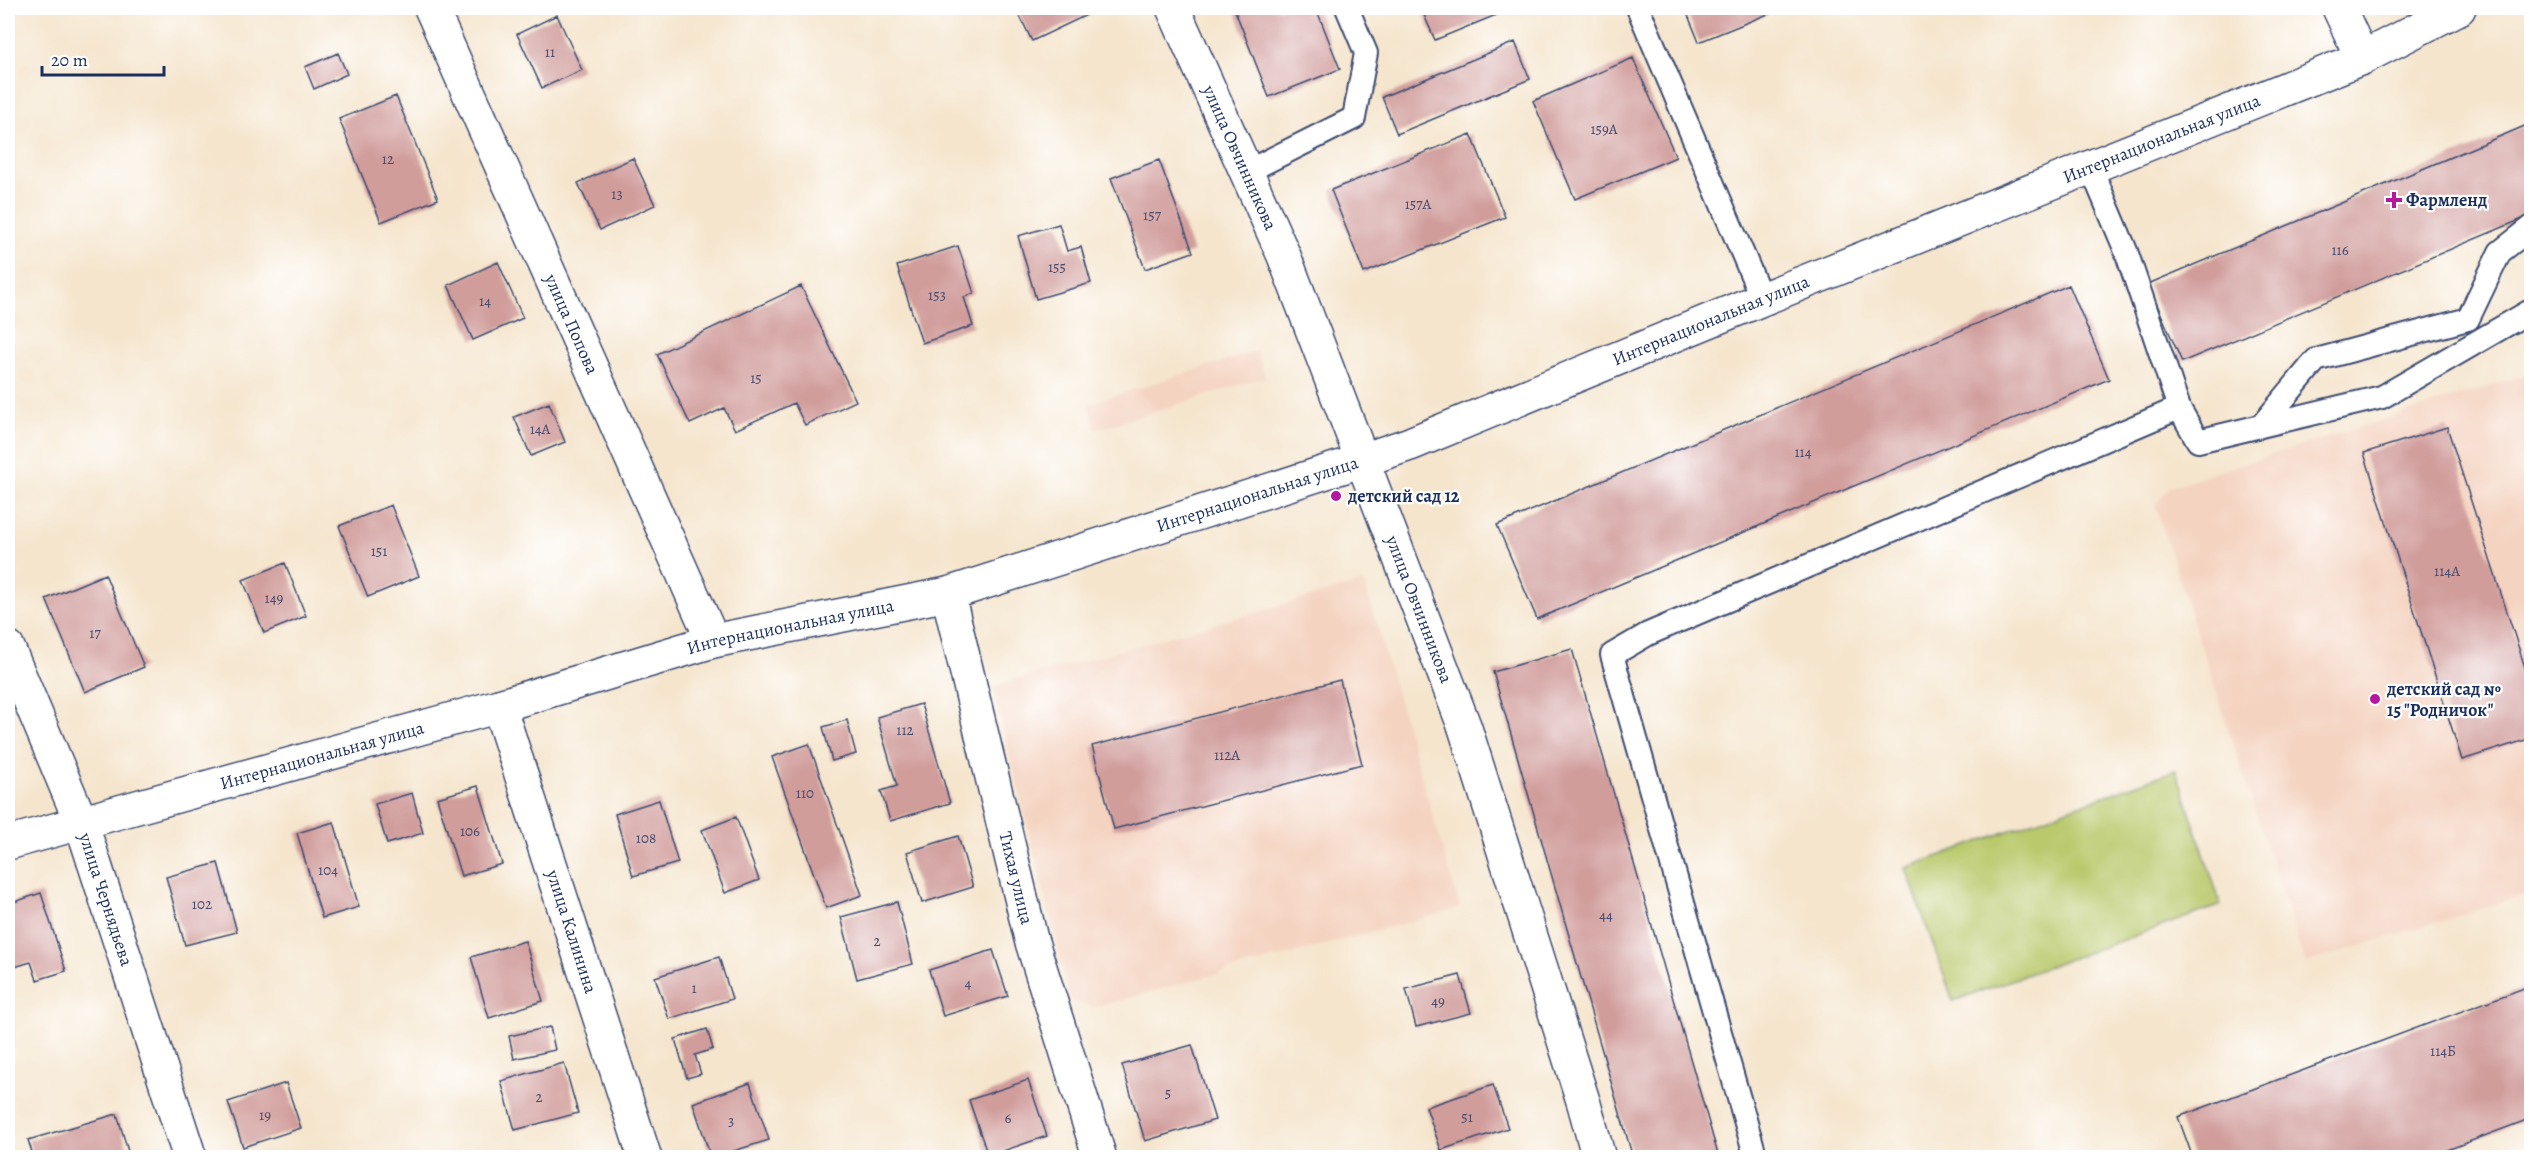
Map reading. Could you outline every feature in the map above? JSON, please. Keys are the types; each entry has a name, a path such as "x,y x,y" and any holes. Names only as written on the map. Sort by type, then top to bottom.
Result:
{"street":[{"name":"улица Попова","path":"431,8 713,641"},
{"name":"улица Овчинникова","path":"1173,8 1284,256 1465,728 1599,1158"},
{"path":"2339,8 2362,58"},
{"name":"Интернациональная улица","path":"8,843 499,706 713,641 948,594 1410,444 1762,299 2362,58 2459,8"},
{"name":"Тихая улица","path":"948,594 1031,939 1100,1158"},
{"name":"улица Чернядьева","path":"8,648 81,822 190,1158"},
{"name":"улица Калинина","path":"499,706 645,1158"}],"lane":[{"path":"1246,172 1354,118 1366,53 1347,8"},
{"path":"1638,8 1762,299"},
{"path":"2091,168 2126,251 2179,408 2198,441 2382,397 2532,310"},
{"path":"2261,426 2316,360 2468,319 2500,252 2532,226"},
{"path":"1756,1158 1612,656 1648,634 2179,408"}],"shaded area":[{"path":"1257,351 1265,377 1096,430 1088,404"},
{"name":"детский сад № 15 \"Родничок\"","path":"2531,373 2531,893 2305,963 2155,505 2170,487"},
{"path":"1364,582 1460,908 1095,1007 1071,1002 993,686"}],"green space":[{"path":"2176,770 2221,905 1953,1001 1906,868"}],"building":[{"path":"1016,8 1090,8 1093,12 1032,41"},
{"path":"1234,8 1316,8 1340,69 1269,97"},
{"path":"1421,8 1513,8 1435,40"},
{"path":"1685,8 1783,8 1699,42"},
{"path":"557,15 582,70 542,88 517,34"},
{"path":"1515,42 1530,79 1397,134 1382,97"},
{"path":"338,53 347,74 314,89 305,67"},
{"path":"1633,58 1676,157 1575,199 1533,101"},
{"path":"396,96 438,199 381,222 339,119"},
{"path":"2532,123 2532,215 2182,362 2148,284"},
{"path":"1471,134 1505,217 1364,273 1331,190"},
{"path":"633,158 655,205 600,230 578,183"},
{"path":"1159,160 1193,252 1145,269 1111,178"},
{"path":"1059,224 1067,251 1081,247 1091,283 1036,299 1018,236"},
{"path":"958,246 974,293 964,297 973,326 922,343 897,266"},
{"path":"498,262 523,318 473,340 448,285"},
{"path":"2069,285 2109,379 1537,619 1497,525"},
{"path":"801,286 856,401 805,425 794,403 735,430 724,408 690,424 657,354"},
{"path":"549,403 565,442 531,456 514,417"},
{"name":"детский сад № 15 \"Родничок\"","path":"2447,427 2532,689 2532,738 2462,760 2364,453"},
{"path":"391,505 419,576 368,597 339,526"},
{"path":"285,563 306,616 264,633 243,580"},
{"path":"105,574 144,667 85,692 46,599"},
{"path":"1572,649 1719,1158 1633,1158 1493,672"},
{"path":"1340,680 1362,764 1114,829 1092,746"},
{"path":"921,704 950,803 890,821 881,791 897,786 877,717"},
{"path":"847,720 856,754 832,761 823,727"},
{"path":"809,744 862,895 826,908 772,757"},
{"path":"478,786 502,864 461,876 437,798"},
{"path":"412,793 423,833 387,844 375,804"},
{"path":"659,800 678,863 633,876 615,814"},
{"path":"736,817 759,880 725,893 702,830"},
{"path":"334,822 359,907 322,918 297,833"},
{"path":"958,836 973,887 922,903 907,852"},
{"path":"218,863 237,932 185,945 166,877"},
{"path":"41,893 66,971 37,980 31,962 8,969 8,904"},
{"path":"897,902 913,964 857,979 841,917"},
{"path":"525,941 543,1001 489,1018 471,957"},
{"path":"993,950 1008,996 943,1016 929,970"},
{"path":"719,957 732,999 669,1019 655,977"},
{"path":"1460,975 1471,1013 1416,1027 1406,989"},
{"path":"2532,985 2532,1118 2426,1158 2193,1158 2178,1117"},
{"path":"550,1027 555,1050 514,1059 509,1036"},
{"path":"707,1029 713,1049 695,1055 701,1074 687,1078 675,1039"},
{"path":"1192,1045 1215,1120 1145,1141 1122,1065"},
{"path":"564,1063 578,1113 515,1130 501,1081"},
{"path":"1028,1080 1047,1136 988,1156 969,1100"},
{"path":"286,1083 301,1128 243,1147 228,1102"},
{"path":"750,1083 769,1140 711,1158 693,1103"},
{"path":"1493,1085 1508,1128 1441,1150 1426,1107"},
{"path":"117,1114 130,1158 34,1158 28,1140"}],"place":[{"name":"Фармленд","path":"2394,200"},
{"name":"детский сад 12","path":"1336,496"},
{"name":"детский сад № 15 \"Родничок\"","path":"2375,699"}]}
